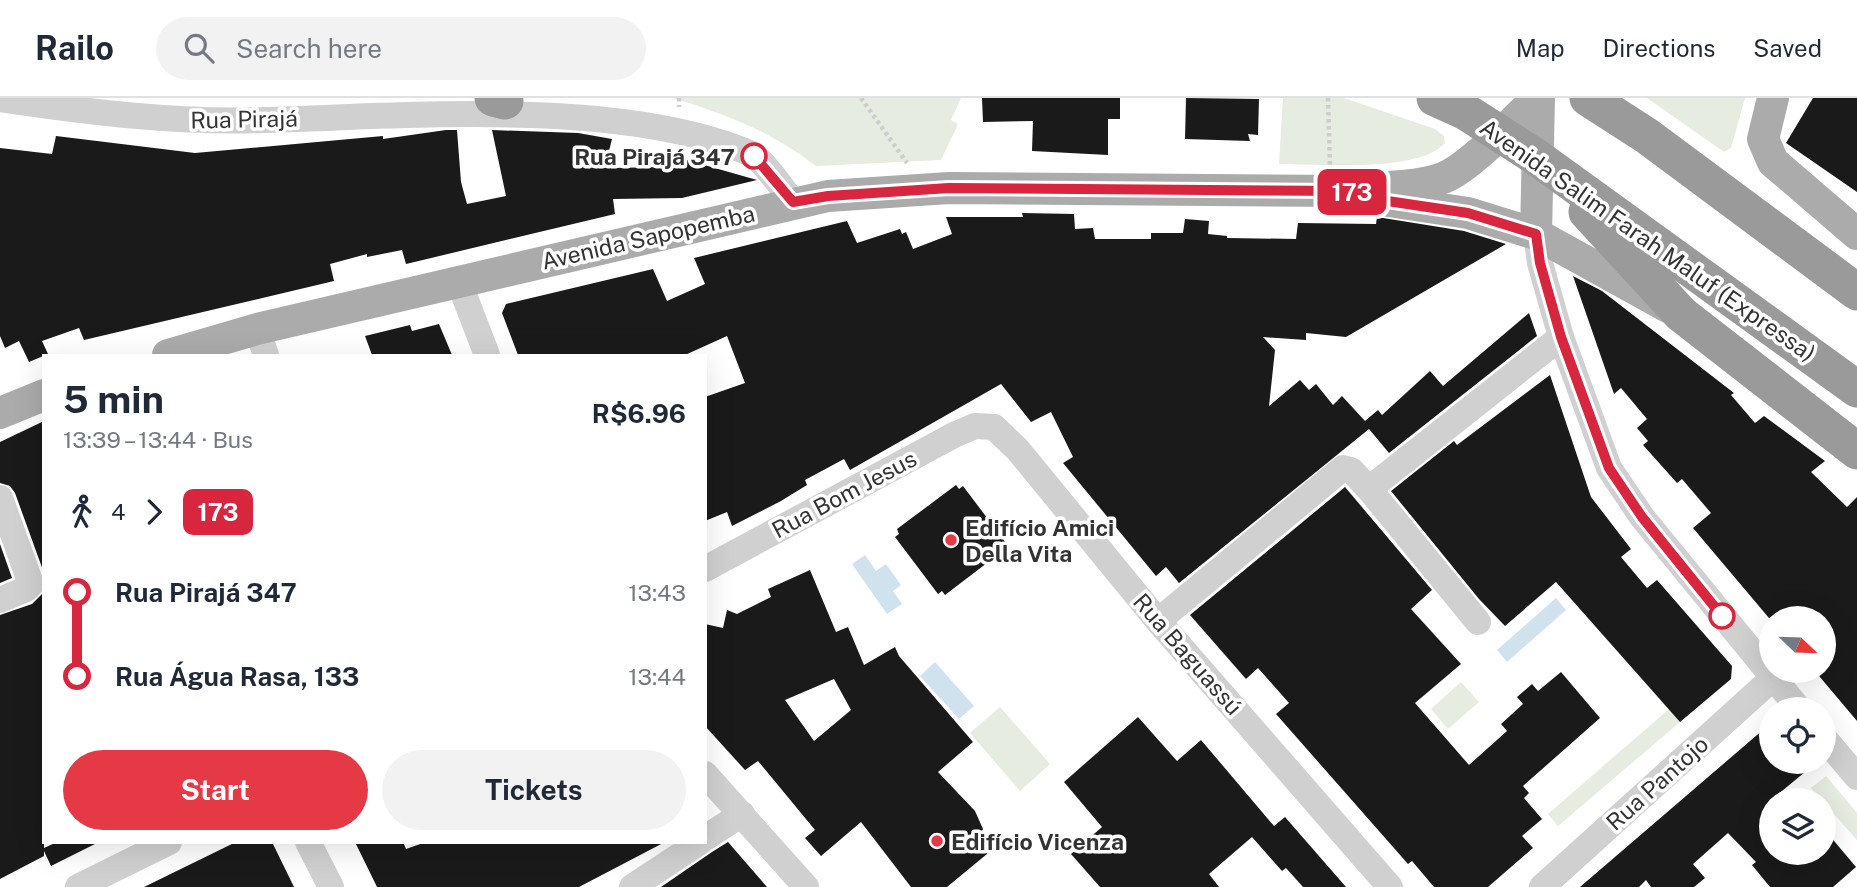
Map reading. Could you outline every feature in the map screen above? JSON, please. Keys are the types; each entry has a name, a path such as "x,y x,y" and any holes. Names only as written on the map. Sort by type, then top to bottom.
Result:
{"highway":[{"name":"Avenida Salim Farah Maluf (Expressa)","path":"1435,98 1499,132 1536,157 1857,389"},
{"path":"1588,98 1647,136 1857,292"},
{"path":"1536,157 1681,314 1857,451"}],"main road":[{"name":"Avenida Sapopemba","path":"175,354 261,342 459,282 793,202 828,196 949,188 1339,180 1378,185 1417,185 1445,177 1470,160 1538,98"},
{"path":"1536,234 1538,98"},
{"path":"1773,98 1763,139 1773,162 1857,234"},
{"name":"Avenida Sapopemba","path":"1339,180 1374,199 1468,213 1536,234 1681,314"},
{"path":"0,413 42,396"}],"street":[{"name":"Rua Pirajá","path":"0,99 133,117 238,120 355,115 499,100 624,109 682,123 724,138 754,156 793,202"},
{"path":"1536,234 1540,263 1561,337 1595,435 1622,488 1759,660"},
{"path":"459,282 487,354"},
{"path":"1369,489 1561,337"},
{"name":"Rua Bom Jesus","path":"707,568 954,435 984,425"},
{"name":"Rua Baguassú","path":"984,425 1000,431 1018,450 1158,621 1390,887"},
{"path":"1158,621 1339,470 1351,470 1478,622"},
{"path":"0,498 31,579 26,589 0,600"},
{"name":"Rua Pantojo","path":"1542,887 1767,683"},
{"path":"1777,683 1789,697"},
{"path":"1836,752 1857,777"},
{"path":"707,776 806,887"},
{"path":"707,837 742,814"},
{"path":"78,887 165,844"},
{"path":"308,844 331,887"},
{"path":"632,887 696,844"}],"path":[{"path":"678,98 679,107"},
{"path":"861,98 910,167"},
{"path":"1328,98 1339,180"}],"shaded area":[{"path":"673,98 961,98 951,120 958,124 941,160 816,166 782,143 748,125"},
{"path":"1283,98 1344,98 1435,129 1444,136 1445,143 1432,153 1391,163 1279,164"},
{"path":"1647,98 1745,98 1731,148 1724,152"},
{"path":"1461,682 1479,702 1448,729 1431,709"},
{"path":"1000,707 1050,764 1020,791 970,733"},
{"path":"1669,709 1680,722 1558,826 1548,814"},
{"path":"1826,776 1857,813 1857,840 1836,816 1836,788 1811,788"}],"water":[{"path":"865,555 876,571 886,564 901,585 893,591 902,604 887,614 852,564"},
{"path":"1556,598 1566,610 1507,662 1497,650"},
{"path":"935,662 974,706 959,719 920,676"}],"building":[{"path":"982,98 1120,98 1120,119 1108,119 1108,155 1032,151 1033,121 983,122"},
{"path":"1186,98 1259,99 1258,135 1248,134 1250,141 1185,139"},
{"path":"1813,98 1857,98 1857,192 1786,143"},
{"path":"457,130 461,182 467,204 506,196 492,130 578,133 612,139 608,155 616,157 613,168 659,167 662,153 757,180 682,198 613,199 615,214 406,264 402,250 367,257 367,254 330,264 334,281 84,340 79,328 42,341 48,354 42,354 42,357 29,362 19,341 5,348 0,336 0,148 52,154 56,136 195,153 383,136 383,139"},
{"path":"1022,213 1074,214 1075,229 1093,228 1095,239 1151,239 1151,233 1183,233 1185,219 1209,221 1208,234 1227,238 1296,239 1298,223 1376,224 1377,217 1464,231 1506,244 1346,337 1306,333 1306,340 1263,337 1275,350 1269,406 1300,380 1309,390 1316,384 1333,405 1342,396 1365,421 1378,410 1382,415 1430,371 1443,386 1529,313 1537,336 1389,453 1369,429 1179,583 1166,567 1156,576 1063,463 1073,457 1051,412 1031,422 1001,384 850,470 844,459 805,480 807,485 781,501 732,526 727,512 707,520 707,396 745,383 727,336 687,354 518,354 502,313 506,304 653,269 667,301 705,284 694,258 847,221 857,243 900,229 902,234 906,232 913,249 952,234 946,217 1023,217"},
{"path":"1573,276 1602,291 1734,393 1731,395 1755,423 1764,416 1825,461 1811,472 1847,507 1857,497 1857,721 1825,683 1836,683 1836,606 1759,606 1693,528 1711,513 1682,479 1677,483 1643,445 1648,441 1637,428 1647,419 1621,388 1614,394"},
{"path":"439,324 452,354 372,354 365,336 410,325 412,331"},
{"path":"1550,375 1591,497 1631,549 1621,557 1647,588 1657,580 1732,666 1731,679 1680,722 1556,582 1505,626 1479,599 1391,491 1454,441 1457,445"},
{"path":"42,422 42,567 15,493 10,486 0,483 0,442"},
{"name":"Edifício Amici Della Vita","path":"956,485 959,489 963,486 1006,543 1002,546 1004,550 945,595 942,591 938,594 895,537 899,534 897,529"},
{"path":"1345,487 1432,590 1411,609 1461,664 1415,703 1469,765 1507,731 1501,724 1523,704 1517,697 1532,684 1538,691 1561,672 1600,718 1523,786 1529,793 1524,798 1542,819 1522,836 1533,848 1488,887 1434,887 1412,861 1408,864 1276,714 1289,703 1258,668 1246,679 1190,615"},
{"path":"0,544 12,578 0,583"},
{"path":"810,570 836,632 848,627 864,665 895,647 899,656 973,742 938,772 975,811 983,829 981,834 990,843 985,847 987,854 947,887 911,887 861,822 821,856 805,838 815,830 758,761 745,770 707,728 707,624 723,628 727,610 737,614 771,597 768,589","holes":["834,679 851,710 814,741 785,700"]},
{"path":"42,594 42,844 44,848 53,844 95,844 51,866 44,851 44,856 0,879 0,615 32,604"},
{"path":"1138,717 1177,761 1201,740 1274,826 1285,817 1346,887 1303,887 1286,868 1282,871 1252,837 1209,874 1219,887 1100,887 1071,854 1102,827 1064,782"},
{"path":"1759,733 1759,774 1803,774 1786,788 1759,788 1759,865 1836,865 1836,843 1856,867 1833,887 1770,887 1752,865 1756,862 1728,833 1693,864 1705,878 1694,887 1651,887 1646,880 1639,887 1580,887"},
{"path":"728,842 767,887 661,887 712,852"},
{"path":"232,844 273,844 294,887 144,887"},
{"path":"356,844 404,844 406,849 420,844 661,844 579,887 377,887"}],"bus line":[{"name":"173","path":"754,156 793,202 828,196 949,188 1146,187 1348,191 1374,199 1468,213 1536,234 1540,263 1561,337 1609,468 1642,517 1722,616"}],"place":[{"name":"Rua Pirajá 347","path":"754,156"},
{"name":"Edifício Amici Della Vita","path":"951,540"},
{"name":"Edifício Vicenza","path":"937,841"}]}
